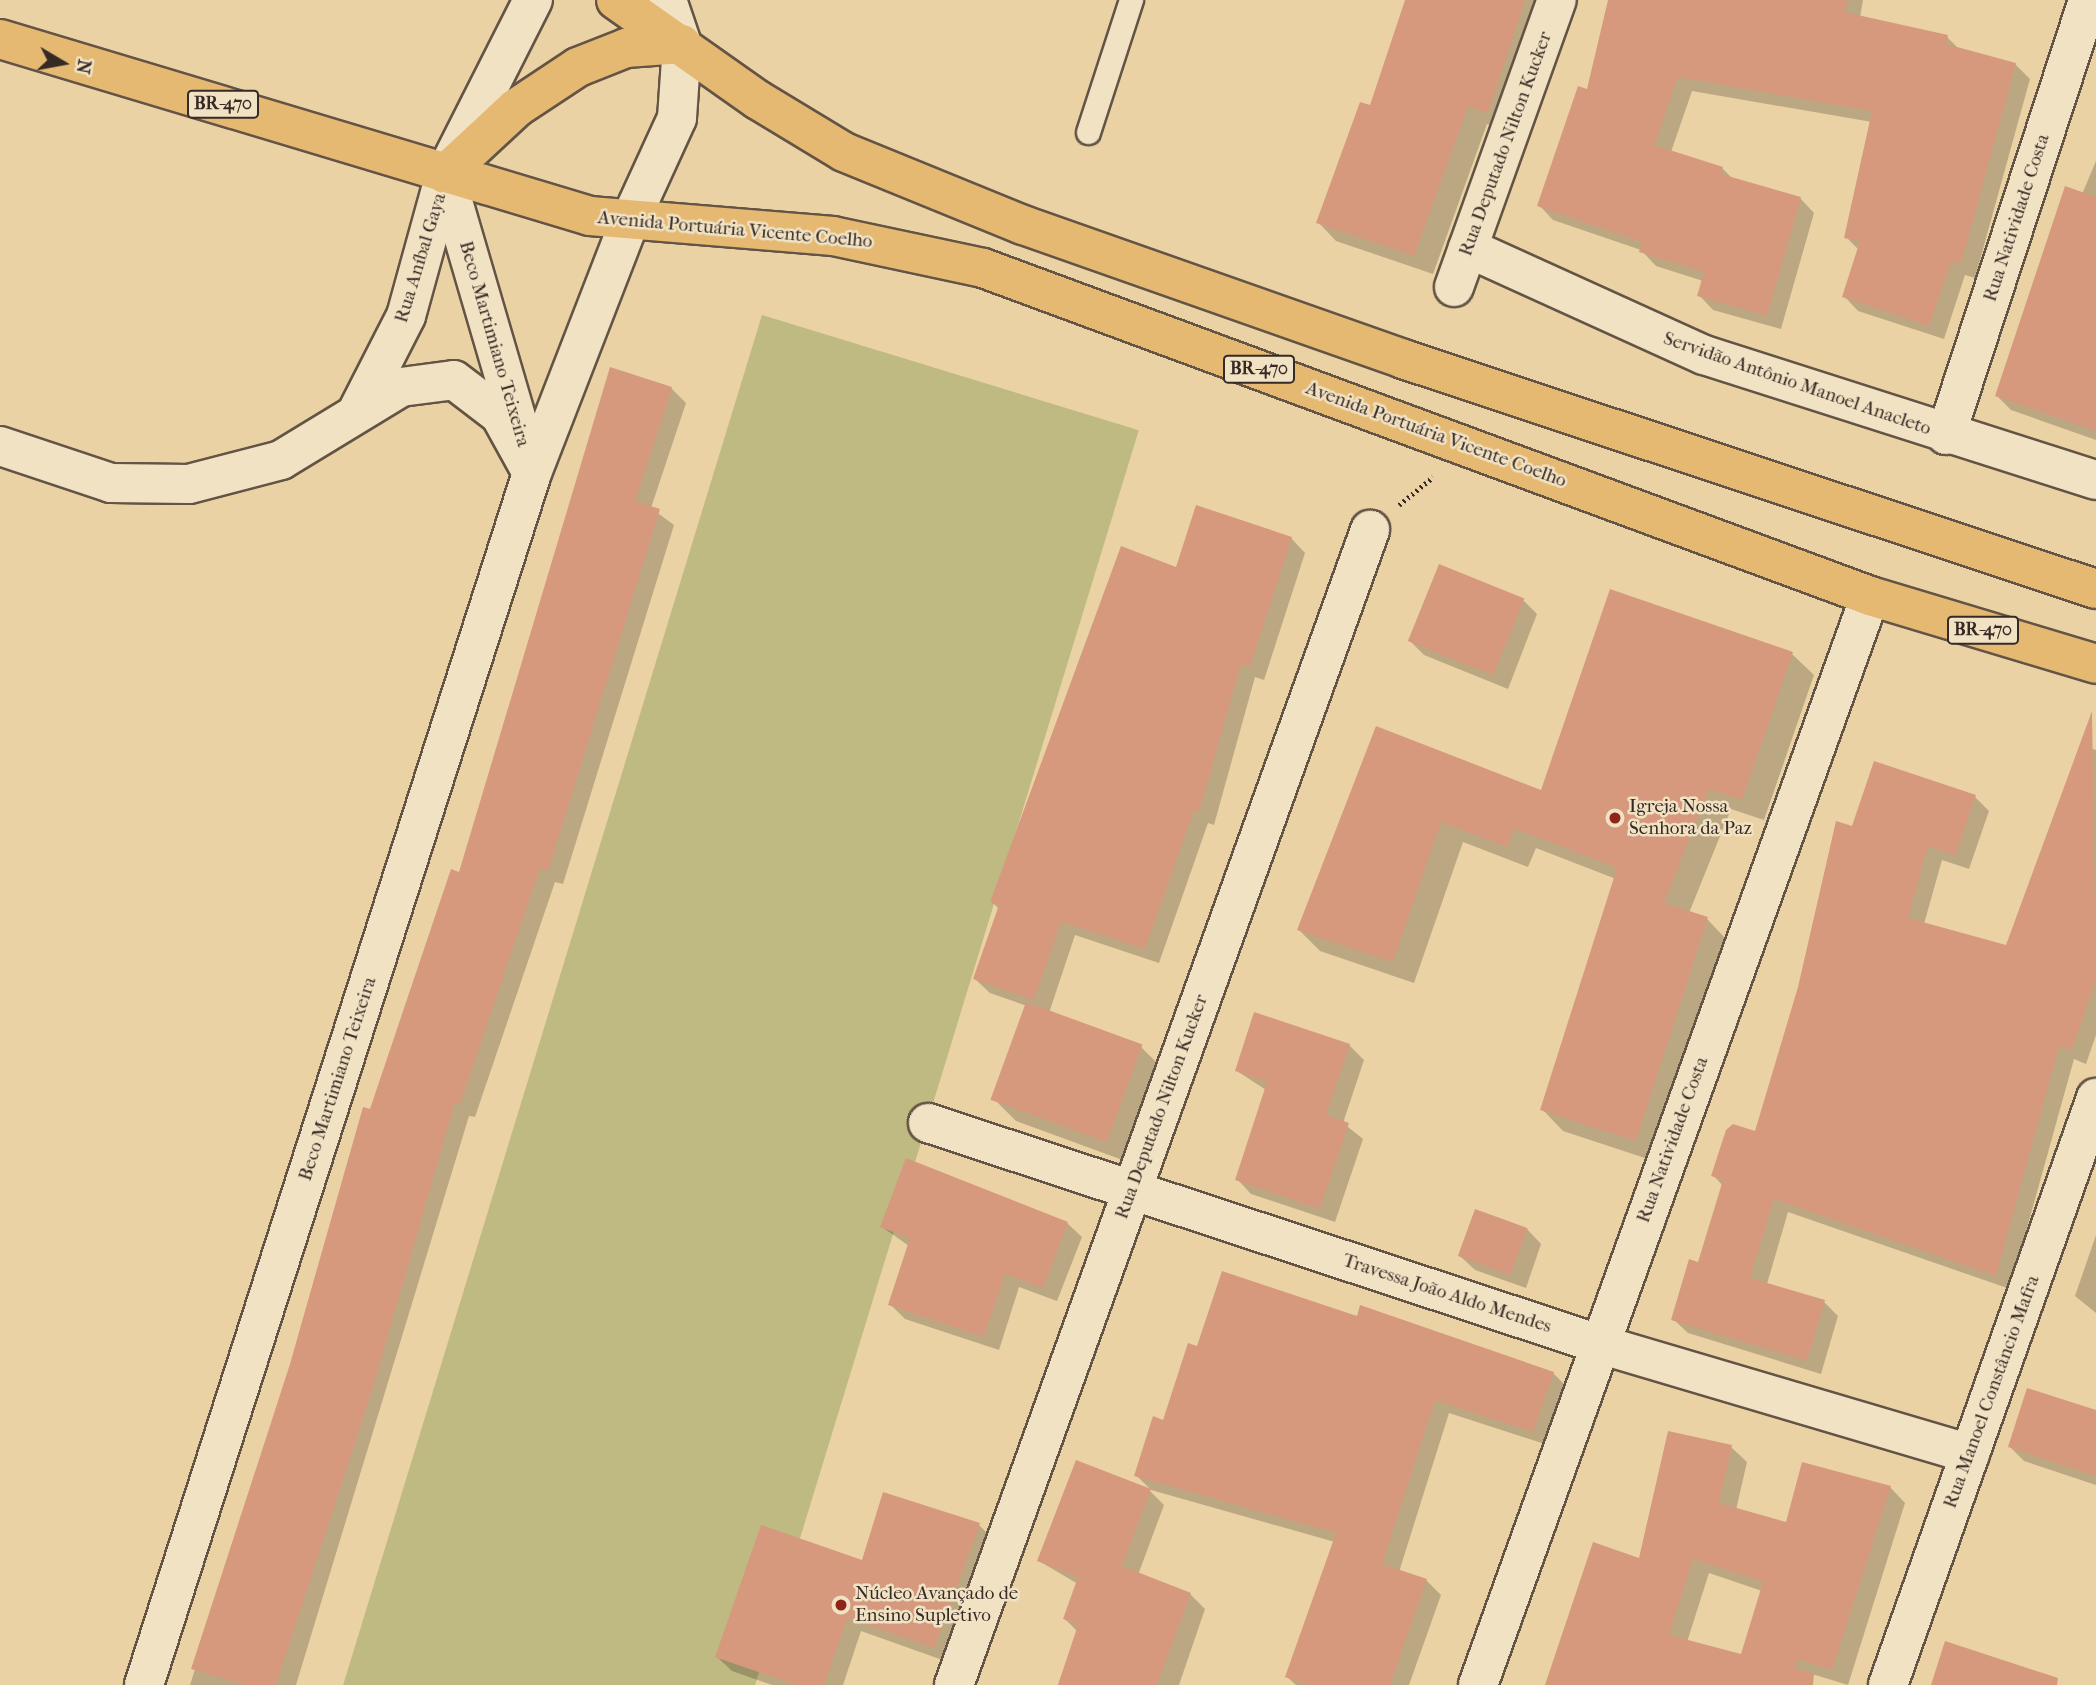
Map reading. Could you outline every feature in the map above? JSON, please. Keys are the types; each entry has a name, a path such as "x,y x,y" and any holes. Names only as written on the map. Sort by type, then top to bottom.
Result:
{"highway":[{"path":"616,0 758,100 844,152 1023,225 1416,363 2096,589"},
{"name":"Avenida Portuária Vicente Coelho","path":"0,39 534,203 629,223 832,236 983,268 1870,596 2096,664"},
{"path":"445,174 516,108 578,67 626,48 682,44"}],"street":[{"name":"Rua Aníbal Gaya","path":"352,420 406,316 445,174 533,0"},
{"path":"667,0 682,44"},
{"name":"Rua Deputado Nilton Kucker","path":"1454,287 1557,0"},
{"name":"Rua Natividade Costa","path":"1946,435 2088,0"},
{"name":"Beco Martimiano Teixeira","path":"144,1685 532,473 629,223 677,118 682,44"},
{"name":"Beco Martimiano Teixeira","path":"445,174 532,473"},
{"name":"Servidão Antônio Manoel Anacleto","path":"1468,248 1704,355 1946,435 2096,480"},
{"path":"0,446 111,483 189,484 269,465 352,420 401,387 454,380 500,415 532,473"},
{"name":"Rua Deputado Nilton Kucker","path":"954,1685 1370,530"},
{"name":"Rua Natividade Costa","path":"1478,1685 1870,596"},
{"name":"Rua Manoel Constâncio Mafra","path":"1888,1685 2096,1098"},
{"name":"Travessa João Aldo Mendes","path":"928,1123 1599,1344 1970,1454"}],"lane":[{"path":"1088,132 1131,0"}],"path":[{"path":"1370,530 1468,447"}],"shaded area":[{"path":"762,315 1139,430 755,1685 343,1685"}],"building":[{"path":"1405,0 1525,0 1488,113 1468,106 1414,256 1316,223 1360,102 1370,105"},
{"path":"1608,0 1847,0 1844,12 1948,35 1946,44 2016,63 1961,264 1951,262 1929,326 1842,297 1860,241 1844,238 1872,111 1678,77 1654,145 1723,167 1721,174 1801,197 1767,316 1697,296 1704,272 1639,252 1642,242 1537,206 1578,86 1587,89"},
{"path":"2065,186 2096,197 2096,431 1995,396"},
{"path":"610,367 672,387 635,501 660,509 548,871 540,868 460,1104 455,1102 373,1387 276,1685 246,1685 191,1669 290,1364 363,1107 370,1109 451,869 459,872"},
{"path":"1196,505 1292,537 1250,667 1241,664 1199,812 1194,810 1145,949 1061,922 1034,1000 973,979 999,905 990,902 1121,546 1176,567"},
{"path":"1439,564 1524,598 1493,675 1408,641"},
{"path":"1610,589 1793,652 1742,800 1709,789 1664,903 1708,917 1636,1141 1540,1110 1617,868 1514,828 1507,847 1441,822 1393,962 1297,930 1376,726 1541,790"},
{"path":"2092,711 2096,979 2072,1050 2059,1046 1996,1276 1774,1199 1750,1278 1825,1300 1807,1361 1671,1320 1689,1259 1698,1262 1723,1180 1711,1176 1726,1130 1733,1124 1755,1131 1798,987 1836,821 1852,826 1874,761 1976,795 1955,856 1928,846 1908,918 2006,945"},
{"path":"1026,1002 1143,1044 1107,1142 990,1100"},
{"path":"1254,1012 1350,1044 1326,1115 1349,1123 1320,1209 1235,1180 1267,1082 1235,1071"},
{"path":"906,1158 1068,1222 1043,1288 1005,1274 984,1337 888,1305 910,1238 880,1227"},
{"path":"1475,1209 1528,1228 1511,1275 1458,1256"},
{"path":"1222,1271 1357,1316 1360,1305 1554,1372 1533,1432 1435,1400 1382,1564 1427,1579 1390,1685 1308,1685 1285,1677 1336,1533 1134,1476 1153,1416 1163,1420 1188,1343 1197,1346"},
{"path":"2027,1388 2096,1410 2096,1476 2008,1447"},
{"path":"1668,1431 1732,1445 1719,1503 1786,1522 1802,1462 1891,1486 1832,1670 1797,1659 1794,1668 1814,1674 1813,1685 1545,1685 1593,1542 1639,1558","holes":["1693,1559 1763,1582 1741,1654 1669,1635"]},
{"path":"1076,1460 1151,1489 1122,1566 1191,1593 1157,1685 1058,1685 1078,1625 1063,1619 1078,1577 1037,1561"},
{"name":"Núcleo Avançado de Ensino Supletivo","path":"883,1492 980,1523 934,1648 847,1618 824,1685 796,1685 715,1657 761,1525 862,1560"},
{"path":"1945,1641 2058,1678 2057,1685 1931,1685"}],"place":[{"name":"Igreja Nossa Senhora da Paz","path":"1615,818"},
{"name":"Núcleo Avançado de Ensino Supletivo","path":"841,1605"}]}
